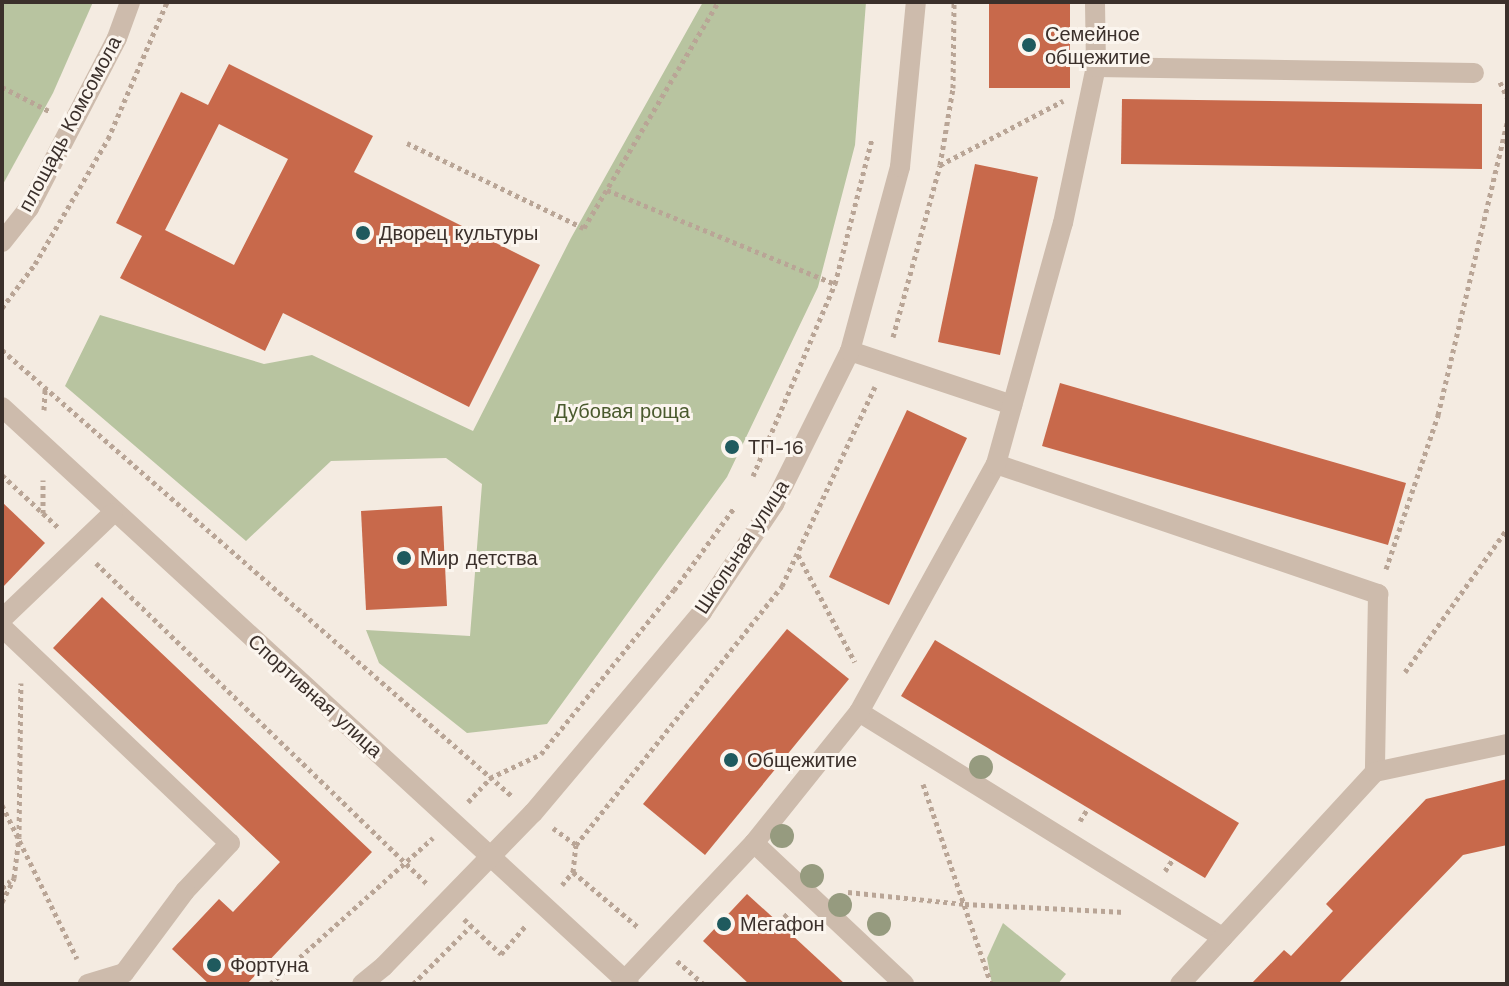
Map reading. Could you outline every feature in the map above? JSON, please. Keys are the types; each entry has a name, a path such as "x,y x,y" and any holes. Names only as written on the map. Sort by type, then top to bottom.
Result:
{"street":[{"name":"площадь Комсомола","path":"2,242 29,208 74,124 117,38 130,2"},
{"name":"Школьная улица","path":"362,984 533,813 702,612 774,504 850,351 900,167 916,2"},
{"path":"625,983 754,843 859,712 996,464 1063,223 1094,76 1095,2"},
{"path":"1094,76 1474,73"},
{"path":"850,351 1012,405"},
{"name":"Спортивная улица","path":"2,407 113,513 452,819 625,983"},
{"path":"996,464 1378,594 1375,772"},
{"path":"2,619 113,513"},
{"path":"2,627 230,843 185,891 127,978 88,984"},
{"path":"859,712 1223,938"},
{"path":"1180,984 1375,772 1507,744"},
{"path":"754,843 904,984"}],"path":[{"path":"2,308 35,264 108,139 167,2"},
{"path":"407,143 584,228 718,2"},
{"path":"940,165 1094,76"},
{"path":"2,87 74,124"},
{"path":"1378,594 1438,415 1507,123"},
{"path":"747,490 835,284 870,158 873,128"},
{"path":"607,190 835,284"},
{"path":"2,350 490,778 576,845"},
{"path":"2,475 501,954"},
{"path":"270,984 406,863 490,778 541,754 674,590 738,503"},
{"path":"1376,712 1507,529"},
{"path":"797,554 870,690"},
{"path":"2,902 14,878 19,837 22,646"},
{"path":"908,742 991,984"},
{"path":"2,805 88,984"},
{"path":"2,888 14,878"},
{"path":"802,887 965,904 1139,912"},
{"path":"413,984 471,926"}],"green space":[{"path":"2,2 93,2 53,93 2,186"},
{"name":"Дубовая роща","path":"703,2 866,2 855,145 818,287 727,477 547,724 467,733 379,663 366,630 470,636 482,484 446,458 331,461 246,541 65,386 100,315 264,364 312,355 473,431 571,238"},
{"path":"1003,923 1066,974 1058,984 992,984 987,958"}],"building":[{"name":"Семейное общежитие","path":"989,2 1070,2 1070,88 989,88"},
{"name":"Дворец культуры","path":"229,64 373,136 354,172 540,265 469,407 283,313 265,351 120,278 142,236 116,223 181,92 208,105","holes":["219,124 288,159 234,265 165,230"]},
{"path":"1122,99 1482,104 1482,169 1121,164"},
{"path":"975,164 1038,177 1000,355 938,342"},
{"path":"1060,383 1406,483 1388,545 1042,446"},
{"path":"907,410 967,438 889,605 829,577"},
{"path":"2,502 45,543 2,588"},
{"name":"Мир детства","path":"442,506 447,606 366,610 361,511"},
{"path":"102,597 372,852 247,984 209,984 172,949 219,899 233,912 280,862 53,648"},
{"name":"Общежитие","path":"787,629 849,679 705,855 643,804"},
{"path":"935,640 1239,823 1205,878 901,696"},
{"path":"1507,779 1507,845 1463,855 1338,984 1251,984 1284,950 1291,956 1333,911 1326,904 1426,799"},
{"path":"747,894 845,984 749,984 703,941"}],"place":[{"name":"Семейное общежитие","path":"1029,45"},
{"name":"Дворец культуры","path":"363,233"},
{"name":"ТП-16","path":"732,447"},
{"name":"Мир детства","path":"404,558"},
{"name":"Общежитие","path":"731,760"},
{"name":"Мегафон","path":"724,924"},
{"name":"Фортуна","path":"214,965"}]}
